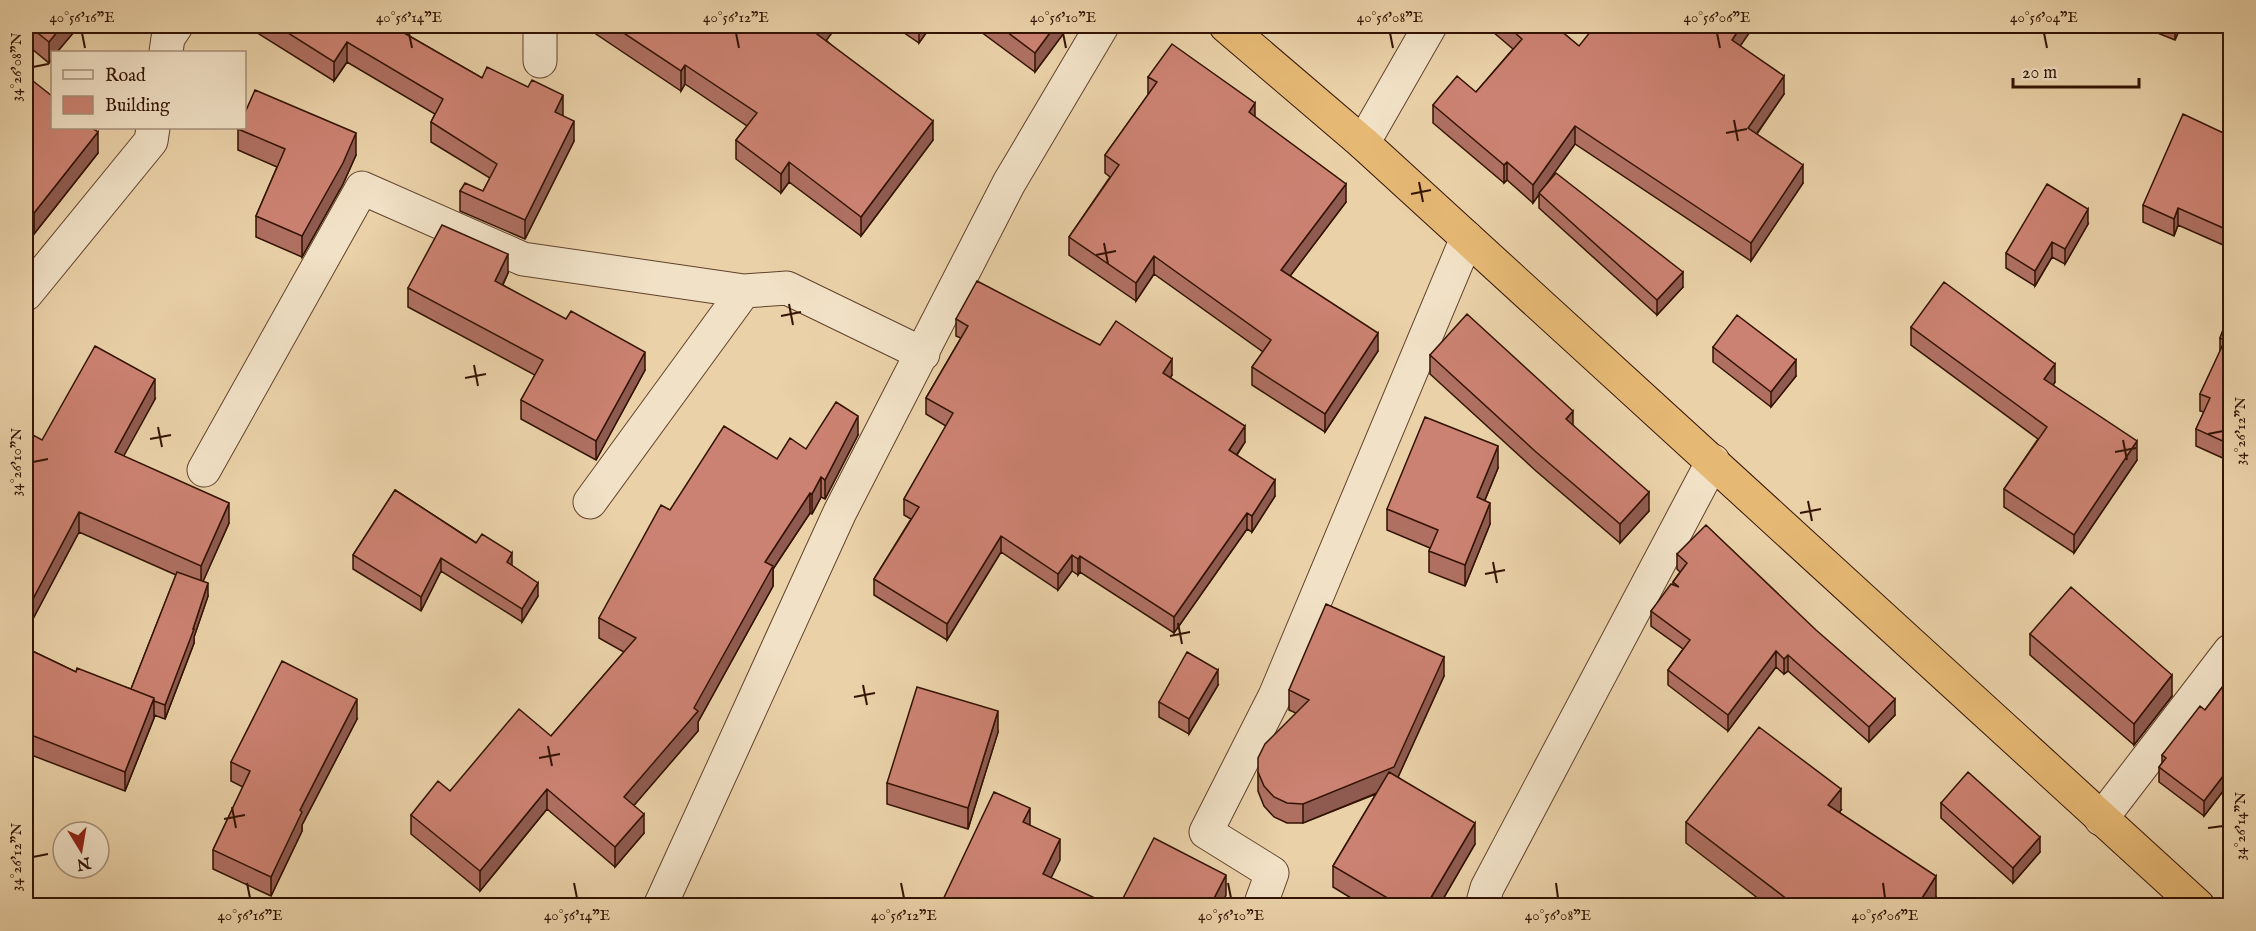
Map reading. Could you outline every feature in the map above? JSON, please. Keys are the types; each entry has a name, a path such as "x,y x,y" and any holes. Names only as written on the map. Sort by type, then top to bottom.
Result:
{"highway":[{"path":"1226,26 1363,143 2198,906"}],"street":[{"path":"166,51 168,38 176,26"},
{"path":"540,26 540,61"},
{"path":"660,906 840,512 1009,183 1102,26"},
{"path":"1363,143 1430,26"},
{"path":"26,294 151,141 153,129"},
{"path":"204,470 362,188 523,259 744,291 787,288 923,354"},
{"path":"1260,906 1272,873 1206,832 1275,696 1467,238"},
{"path":"590,502 744,291"},
{"path":"1482,906 1487,888 1713,461"},
{"path":"2101,819 2230,651"}],"building":[{"path":"29,26 62,26 49,42"},
{"path":"277,26 392,26 482,78 487,67 528,87 532,80 563,95 555,112 574,121 525,220 460,191 465,183 483,191 497,164 431,122 443,99 347,42 334,62"},
{"path":"613,26 823,26 817,34 933,121 861,217 789,162 781,174 736,140 757,113 685,65 681,71"},
{"path":"999,26 1055,26 1035,53"},
{"path":"1507,26 1555,26 1579,46 1595,26 1741,26 1732,40 1784,76 1748,128 1803,165 1751,243 1575,126 1533,185 1507,162 1504,165 1433,105 1457,76 1476,92 1522,39"},
{"path":"1172,44 1255,103 1249,112 1346,184 1281,270 1378,333 1325,414 1252,367 1271,340 1154,256 1136,283 1069,237 1119,165 1105,155 1157,82 1148,77"},
{"path":"28,77 51,95 51,129 94,129 98,132 34,213 26,206 26,80"},
{"path":"255,90 356,133 343,163 302,236 256,216 285,149 238,129 246,129 246,110"},
{"path":"2183,114 2230,136 2230,231 2178,208 2174,219 2143,205"},
{"path":"1556,173 1683,272 1657,300 1539,193"},
{"path":"2047,184 2088,209 2065,249 2052,242 2035,271 2006,253"},
{"path":"442,225 508,254 495,281 566,319 571,311 645,352 596,441 521,400 543,360 408,288"},
{"path":"977,281 1100,345 1116,321 1172,359 1163,373 1245,426 1229,450 1275,480 1252,516 1247,513 1174,617 1080,556 1078,559 1072,555 1058,574 1001,536 947,624 874,579 919,507 904,499 953,413 926,398 968,326 956,319"},
{"path":"1944,282 2055,364 2044,379 2137,441 2074,535 2004,489 2047,427 1911,327"},
{"path":"2230,312 2230,436 2227,443 2196,429 2210,398 2200,394 2225,340 2220,338"},
{"path":"1467,314 1573,411 1566,419 1649,492 1620,524 1536,452 1430,355"},
{"path":"1737,315 1796,360 1771,392 1713,347"},
{"path":"95,346 155,379 115,452 229,503 201,566 79,512 26,612 26,448 33,435 42,440"},
{"path":"836,402 858,416 825,480 821,477 812,494 810,493 765,562 773,566 694,708 698,711 624,797 644,814 615,847 547,789 480,871 411,815 438,781 450,791 519,709 551,736 636,638 599,618 661,505 670,510 724,426 777,459 790,438 806,449"},
{"path":"1425,417 1498,446 1477,497 1490,503 1465,565 1429,551 1438,530 1387,509"},
{"path":"395,490 476,543 482,534 512,553 507,562 538,583 522,609 441,558 421,597 353,555"},
{"path":"1706,525 1816,630 1895,699 1869,727 1788,655 1784,659 1776,651 1728,715 1668,670 1690,640 1651,611 1671,584 1679,587 1673,582 1687,563 1677,554"},
{"path":"177,572 208,583 194,629 165,705 131,689"},
{"path":"2071,587 2172,675 2134,724 2030,634"},
{"path":"1326,604 1444,657 1394,767 1303,804 1287,803 1274,797 1264,786 1258,772 1258,758 1265,744 1309,700 1289,690"},
{"path":"26,648 76,672 77,668 154,698 125,772 26,733"},
{"path":"1187,652 1218,670 1189,719 1159,702"},
{"path":"282,661 357,699 300,810 302,812 271,877 213,850 250,771 231,762"},
{"path":"2230,677 2230,767 2204,801 2159,767 2166,758 2162,755 2200,706 2205,710"},
{"path":"917,687 998,711 968,808 887,783"},
{"path":"1759,727 1841,789 1828,805 1936,876 1917,906 1796,906 1686,822"},
{"path":"1389,772 1475,823 1426,906 1401,906 1333,866"},
{"path":"1968,772 2040,837 2013,868 1941,803"},
{"path":"994,792 1030,808 1023,822 1060,839 1043,874 1112,906 940,906"},
{"path":"1154,838 1226,875 1210,906 1119,906"},
{"path":"592,900 604,906 590,906"}]}
